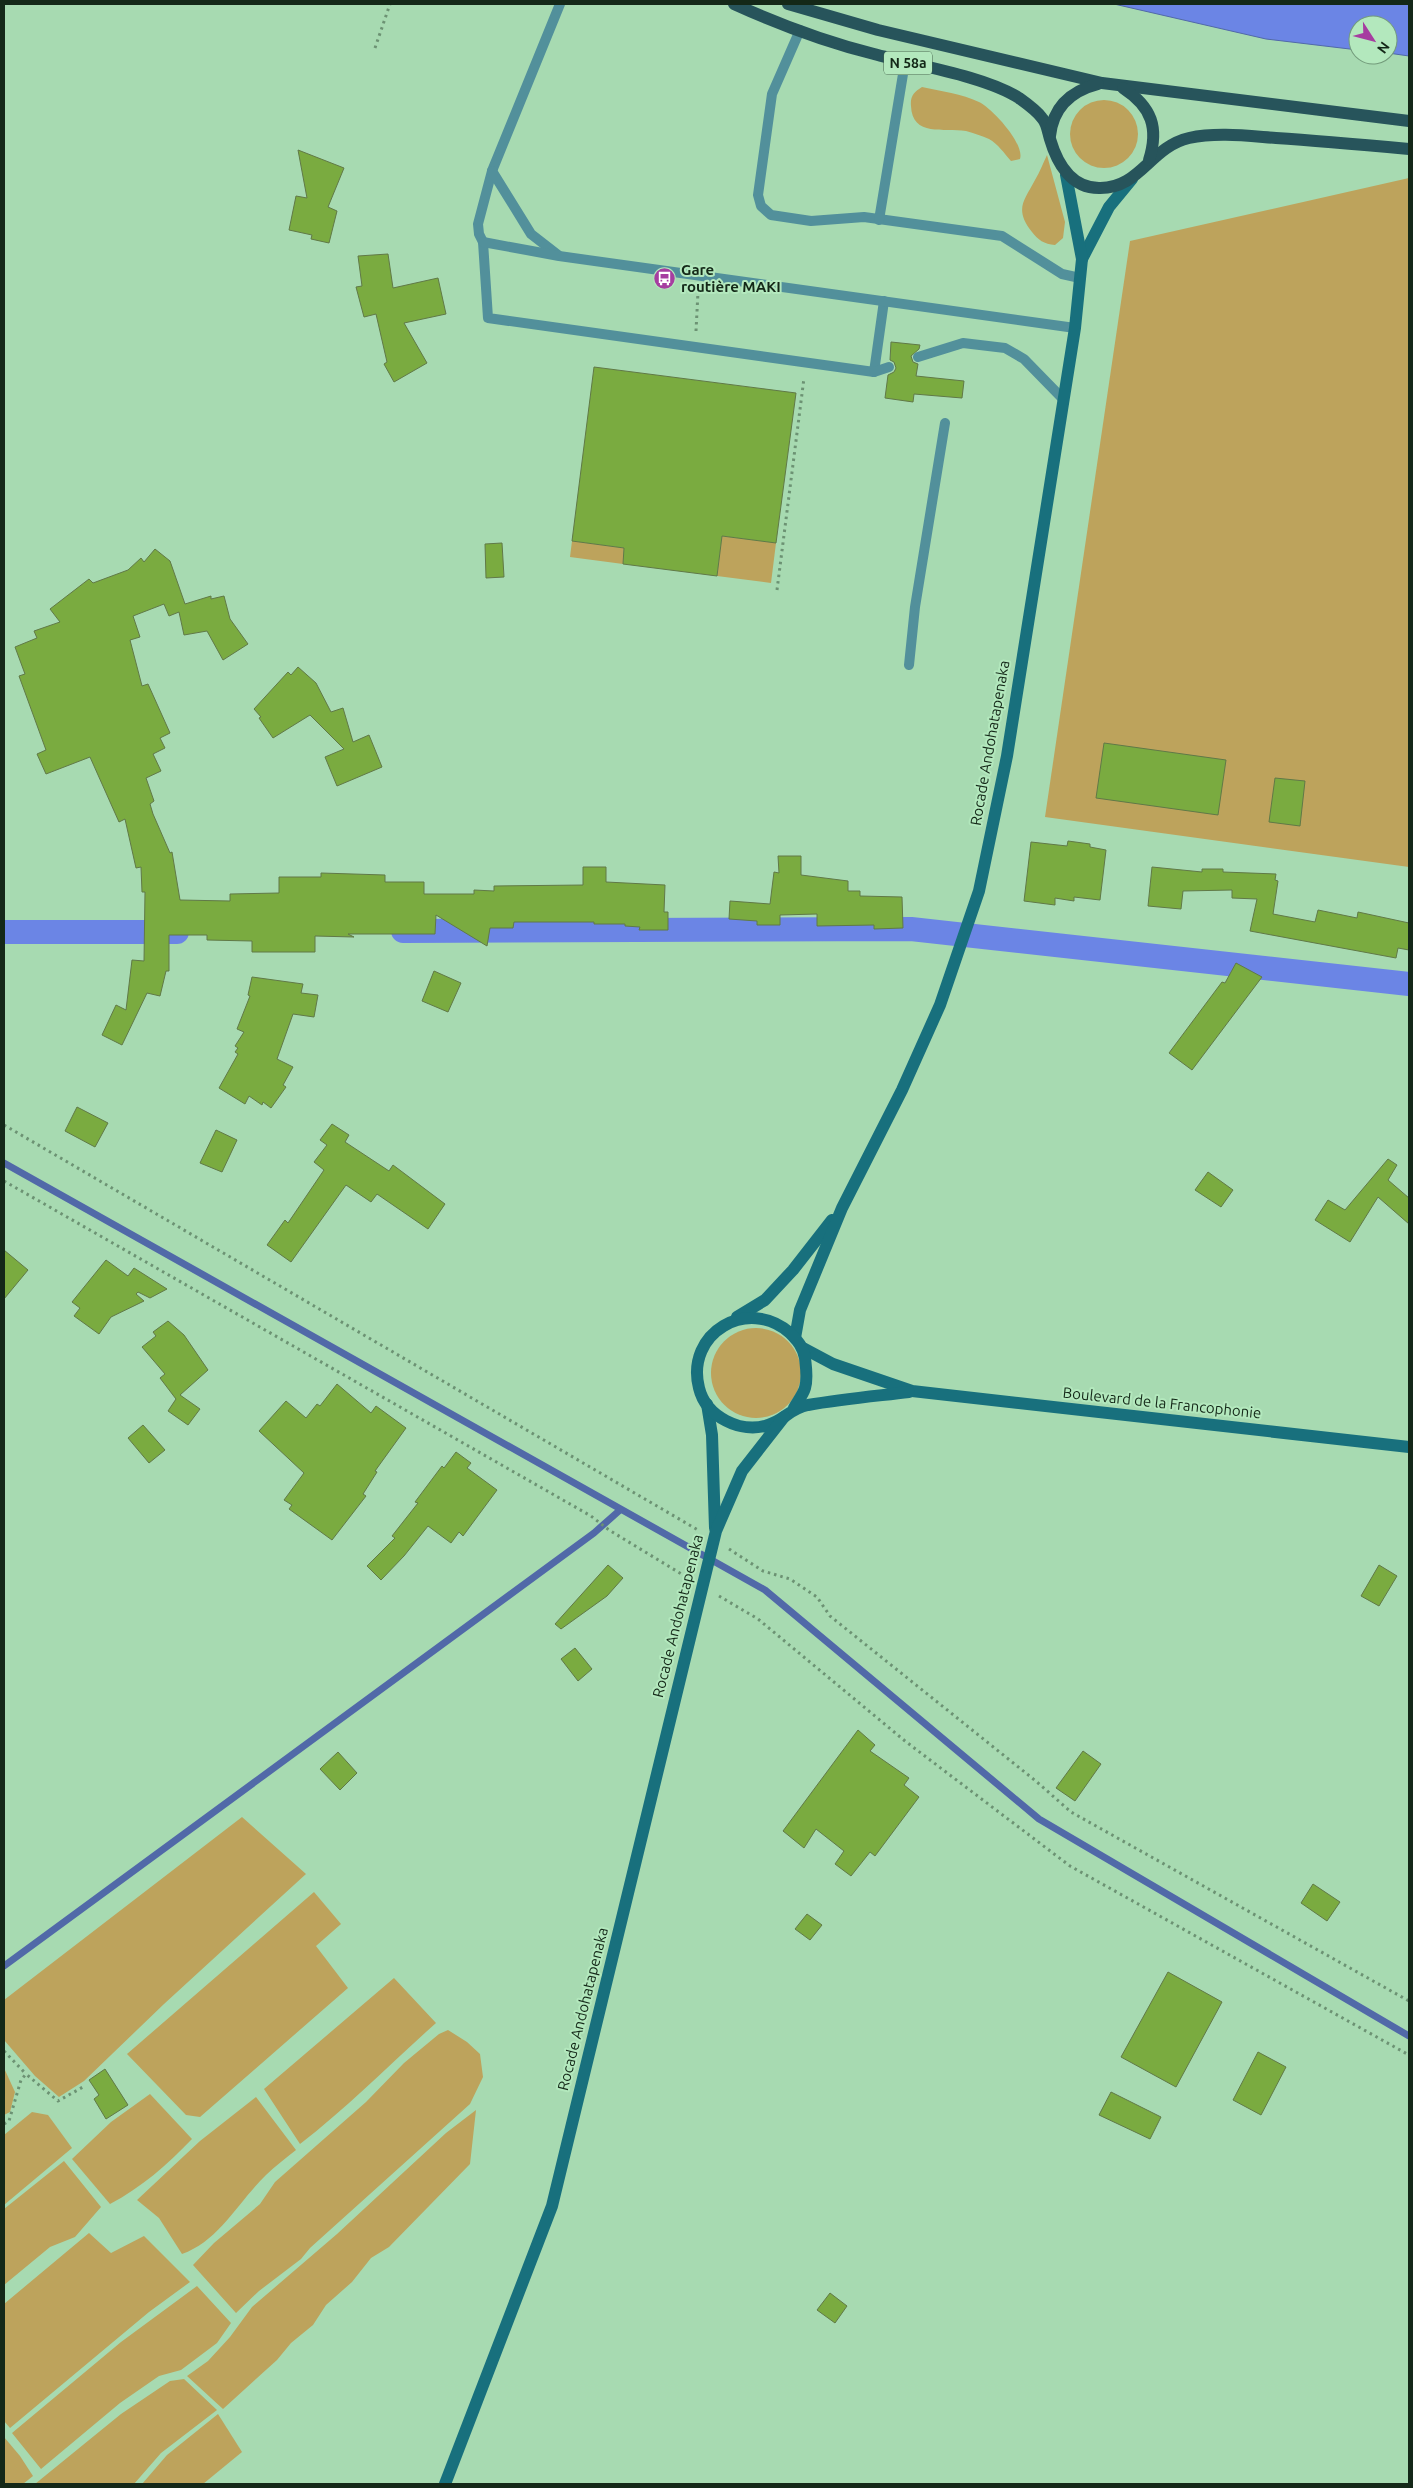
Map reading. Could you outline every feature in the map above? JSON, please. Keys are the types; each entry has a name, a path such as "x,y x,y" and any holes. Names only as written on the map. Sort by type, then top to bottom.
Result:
{"main road":[{"name":"N 58a","path":"734,4 800,30 905,62 984,83 1018,98 1043,118 1054,153"},
{"name":"N 58a","path":"788,4 878,30 1102,83 1409,121"},
{"path":"1082,259 1066,175 1054,153 1050,135 1054,116 1065,99 1082,88 1102,83"},
{"path":"1121,86 1136,96 1147,110 1153,126 1154,144 1149,160"},
{"path":"1082,259 1109,207 1149,160 1171,143 1191,137 1231,134 1409,149"},
{"path":"1066,175 1081,185 1098,189 1116,187 1132,179"},
{"name":"Rocade Andohatapenaka","path":"842,1208 902,1090 940,1005 979,891 1007,756 1075,328 1082,259"},
{"path":"714,1537 712,1436 706,1404 699,1390 697,1374 699,1358 706,1343 716,1331 765,1300 793,1270 842,1208"},
{"path":"714,1537 742,1471 784,1417 794,1408 805,1388 807,1370 799,1343 800,1310 842,1208"},
{"path":"730,1322 747,1318 765,1319 782,1326 799,1343 833,1364 912,1391"},
{"path":"794,1408 912,1391"},
{"name":"Boulevard de la Francophonie","path":"912,1391 1409,1447"},
{"path":"706,1404 718,1416 734,1424 751,1427 768,1425 784,1417"},
{"name":"Rocade Andohatapenaka","path":"445,2484 552,2206 714,1537"}],"lane":[{"path":"560,4 492,171 478,224 479,234 484,242 488,318 874,372 889,367"},
{"path":"800,30 772,94 759,200 764,209 771,215 811,221 851,217 1002,236 1062,274 1080,278"},
{"path":"878,220 905,62"},
{"path":"492,171 531,234 558,256"},
{"path":"484,242 558,256 1075,328"},
{"path":"874,372 884,301"},
{"path":"918,357 963,343 1005,348 1024,359 1063,399"},
{"path":"909,665 915,608 945,423"}],"path":[{"path":"375,48 390,4"},
{"path":"695,346 700,276"},
{"path":"777,590 806,362"},
{"path":"4,1181 591,1516 609,1530 701,1587 758,1619 905,1742 1070,1866 1409,2055"},
{"path":"4,2051 26,2074 58,2101 84,2087"},
{"path":"4,2124 9,2121 21,2080 26,2074"}],"shaded area":[{"path":"922,87 966,97 979,102 992,111 1013,136 1018,145 1020,159 1011,161 995,143 978,135 966,131 931,129 917,123 913,116 911,100"},
{"path":"1104,100 1117,103 1128,110 1135,121 1138,134 1135,147 1128,158 1117,165 1104,168 1091,165 1080,158 1073,147 1070,134 1073,121 1080,110 1091,103"},
{"path":"1047,155 1065,222 1063,238 1055,245 1044,243 1032,232 1023,217 1022,211 1024,200"},
{"path":"1409,178 1409,867 1045,817 1130,241"},
{"path":"722,536 776,543 771,583 717,576"},
{"path":"572,541 624,548 623,564 570,557"},
{"path":"756,1328 773,1331 788,1341 798,1356 801,1373 798,1390 788,1405 773,1415 756,1418 739,1415 724,1405 714,1390 711,1373 714,1356 724,1341 739,1331"},
{"path":"242,1817 306,1874 164,2004 84,2081 59,2097 35,2076 4,2040 4,2000"},
{"path":"314,1892 341,1924 316,1946 348,1988 200,2117 186,2115 127,2054"},
{"path":"394,1978 436,2023 352,2100 300,2144 264,2089"},
{"path":"448,2030 467,2042 480,2054 483,2077 470,2104 310,2248 301,2259 259,2291 236,2313 193,2265 214,2243 260,2204 275,2182 366,2102 404,2063 439,2034"},
{"path":"4,2068 15,2092 10,2112 4,2115"},
{"path":"150,2094 192,2139 154,2175 110,2204 72,2159 111,2122"},
{"path":"256,2097 296,2150 266,2175 207,2240 182,2254 159,2218 137,2200 200,2141"},
{"path":"476,2110 470,2164 389,2247 371,2258 352,2282 326,2305 313,2325 291,2343 277,2360 223,2409 187,2376 208,2361 230,2337 252,2307 337,2234 446,2133"},
{"path":"32,2112 48,2115 72,2148 4,2205 4,2135"},
{"path":"64,2161 101,2207 75,2237 50,2247 4,2285 4,2209"},
{"path":"89,2233 111,2253 144,2236 190,2282 149,2312 10,2428 4,2421 4,2304"},
{"path":"197,2286 231,2323 217,2343 181,2370 159,2376 120,2403 41,2469 12,2433 121,2342"},
{"path":"184,2379 217,2410 161,2453 134,2484 35,2484 121,2414 170,2381"},
{"path":"218,2414 242,2452 203,2484 142,2484 167,2455"},
{"path":"4,2437 20,2456 33,2476 23,2484 4,2484"}],"water":[{"path":"1114,4 1409,4 1409,56 1398,54 1398,15 1348,15 1348,49 1266,39"}],"building":[{"path":"298,150 344,168 328,207 337,211 329,243 311,239 312,235 289,230 296,196 307,198"},
{"path":"388,254 393,288 438,278 446,314 404,323 427,363 394,382 384,364 387,362 376,314 364,317 356,287 362,286 358,256"},
{"path":"891,342 920,345 919,349 911,356 913,362 918,364 916,376 964,381 962,398 914,394 913,402 885,398 888,375 894,372 896,368 894,362 890,360"},
{"path":"594,367 796,393 776,543 722,536 717,576 623,564 624,548 572,541"},
{"path":"502,543 504,577 486,578 485,544"},
{"path":"155,549 170,561 185,604 211,596 211,599 224,596 230,619 248,644 223,660 207,631 184,635 179,612 169,616 164,604 133,616 140,637 130,640 142,686 148,684 170,733 160,738 165,748 153,754 161,771 146,778 154,801 150,804 153,814 170,853 172,852 180,900 230,901 230,894 279,893 279,877 321,877 321,873 385,875 385,882 424,882 424,894 474,894 474,890 494,891 494,886 583,885 583,867 606,867 606,882 665,885 664,912 668,912 668,930 639,930 640,927 625,926 625,924 594,924 594,922 514,922 513,928 490,928 487,946 436,915 435,934 348,934 354,937 315,936 315,952 252,952 252,941 207,940 207,935 169,935 169,971 166,971 160,996 147,993 122,1045 102,1035 116,1005 126,1010 132,960 144,961 145,892 142,892 141,867 136,868 125,819 119,822 90,757 46,774 37,754 46,750 19,676 25,674 15,647 37,638 34,631 60,622 50,609 89,579 93,583 128,570 141,558 144,562"},
{"path":"298,667 316,683 331,712 343,708 353,742 369,735 382,767 337,786 325,757 344,749 310,715 273,738 254,709 288,672 291,675"},
{"path":"1104,743 1226,760 1218,815 1096,798"},
{"path":"1275,778 1305,781 1300,826 1269,822"},
{"path":"1068,841 1090,844 1090,847 1106,850 1100,900 1074,897 1074,901 1055,898 1055,905 1024,901 1031,842 1067,846"},
{"path":"778,856 801,856 801,875 848,881 848,891 860,891 860,896 902,897 903,928 874,929 874,925 817,926 817,914 780,915 780,925 757,925 757,921 729,919 730,901 770,904 774,872 779,873"},
{"path":"1152,867 1202,872 1202,869 1223,869 1223,872 1276,874 1275,880 1278,881 1273,914 1315,922 1318,910 1357,918 1358,912 1409,923 1409,950 1398,948 1396,958 1250,931 1257,899 1232,898 1232,890 1183,891 1181,909 1148,906"},
{"path":"1236,963 1262,977 1192,1070 1169,1053 1222,982 1225,983"},
{"path":"434,971 461,983 448,1012 422,1001"},
{"path":"252,977 303,984 301,993 318,995 314,1017 293,1014 277,1059 293,1067 283,1085 286,1087 271,1108 263,1102 262,1105 249,1096 245,1104 219,1088 238,1054 235,1052 238,1048 235,1046 244,1032 237,1029 250,996 248,995"},
{"path":"77,1107 108,1123 95,1147 65,1131"},
{"path":"332,1124 349,1135 345,1142 389,1171 393,1165 445,1204 428,1229 377,1194 371,1202 346,1185 291,1262 267,1245 285,1220 288,1223 324,1170 314,1162 327,1145 320,1140"},
{"path":"216,1130 237,1140 222,1172 200,1163"},
{"path":"1388,1159 1397,1165 1388,1180 1409,1198 1409,1224 1378,1197 1350,1242 1315,1220 1328,1200 1345,1210"},
{"path":"1208,1172 1233,1190 1221,1207 1195,1190"},
{"path":"4,1250 28,1270 4,1299"},
{"path":"106,1260 128,1276 134,1268 167,1289 150,1298 138,1292 136,1294 144,1301 111,1317 99,1334 74,1316 80,1308 72,1302"},
{"path":"168,1321 184,1335 208,1370 180,1395 200,1409 188,1425 168,1411 176,1399 160,1378 165,1374 142,1347 156,1336 153,1332"},
{"path":"337,1384 371,1413 376,1406 406,1428 375,1471 377,1472 363,1494 366,1496 332,1540 289,1509 292,1505 284,1500 304,1473 259,1431 286,1401 306,1418 317,1404 320,1406"},
{"path":"143,1425 165,1450 149,1463 128,1438"},
{"path":"456,1452 471,1463 467,1468 497,1490 463,1536 459,1532 451,1543 428,1526 404,1556 381,1580 367,1566 395,1538 392,1536 418,1503 415,1502 442,1466 444,1468"},
{"path":"608,1565 623,1578 607,1596 561,1629 555,1624"},
{"path":"1379,1565 1397,1576 1379,1606 1361,1596"},
{"path":"575,1648 592,1669 578,1681 561,1659"},
{"path":"858,1730 875,1745 870,1751 909,1778 904,1785 919,1797 875,1856 870,1852 851,1876 835,1864 844,1851 816,1829 804,1848 783,1831"},
{"path":"1083,1751 1101,1764 1075,1801 1056,1788"},
{"path":"338,1752 357,1773 340,1790 320,1769"},
{"path":"1313,1884 1340,1902 1327,1921 1301,1903"},
{"path":"807,1914 822,1925 810,1940 795,1929"},
{"path":"1168,1972 1222,2002 1176,2087 1121,2057"},
{"path":"1258,2052 1286,2067 1261,2115 1233,2100"},
{"path":"105,2069 128,2105 106,2119 94,2099 99,2095 89,2080"},
{"path":"1111,2092 1161,2117 1150,2139 1099,2115"},
{"path":"830,2293 847,2306 835,2323 817,2310"}],"waterway":[{"path":"403,931 911,929 1409,984"},
{"path":"4,932 177,932"},
{"path":"4,1163 765,1590 1039,1819 1409,2036"},
{"path":"4,1966 594,1533 620,1510"}],"place":[{"name":"Gare routière MAKI","path":"665,279"}]}
